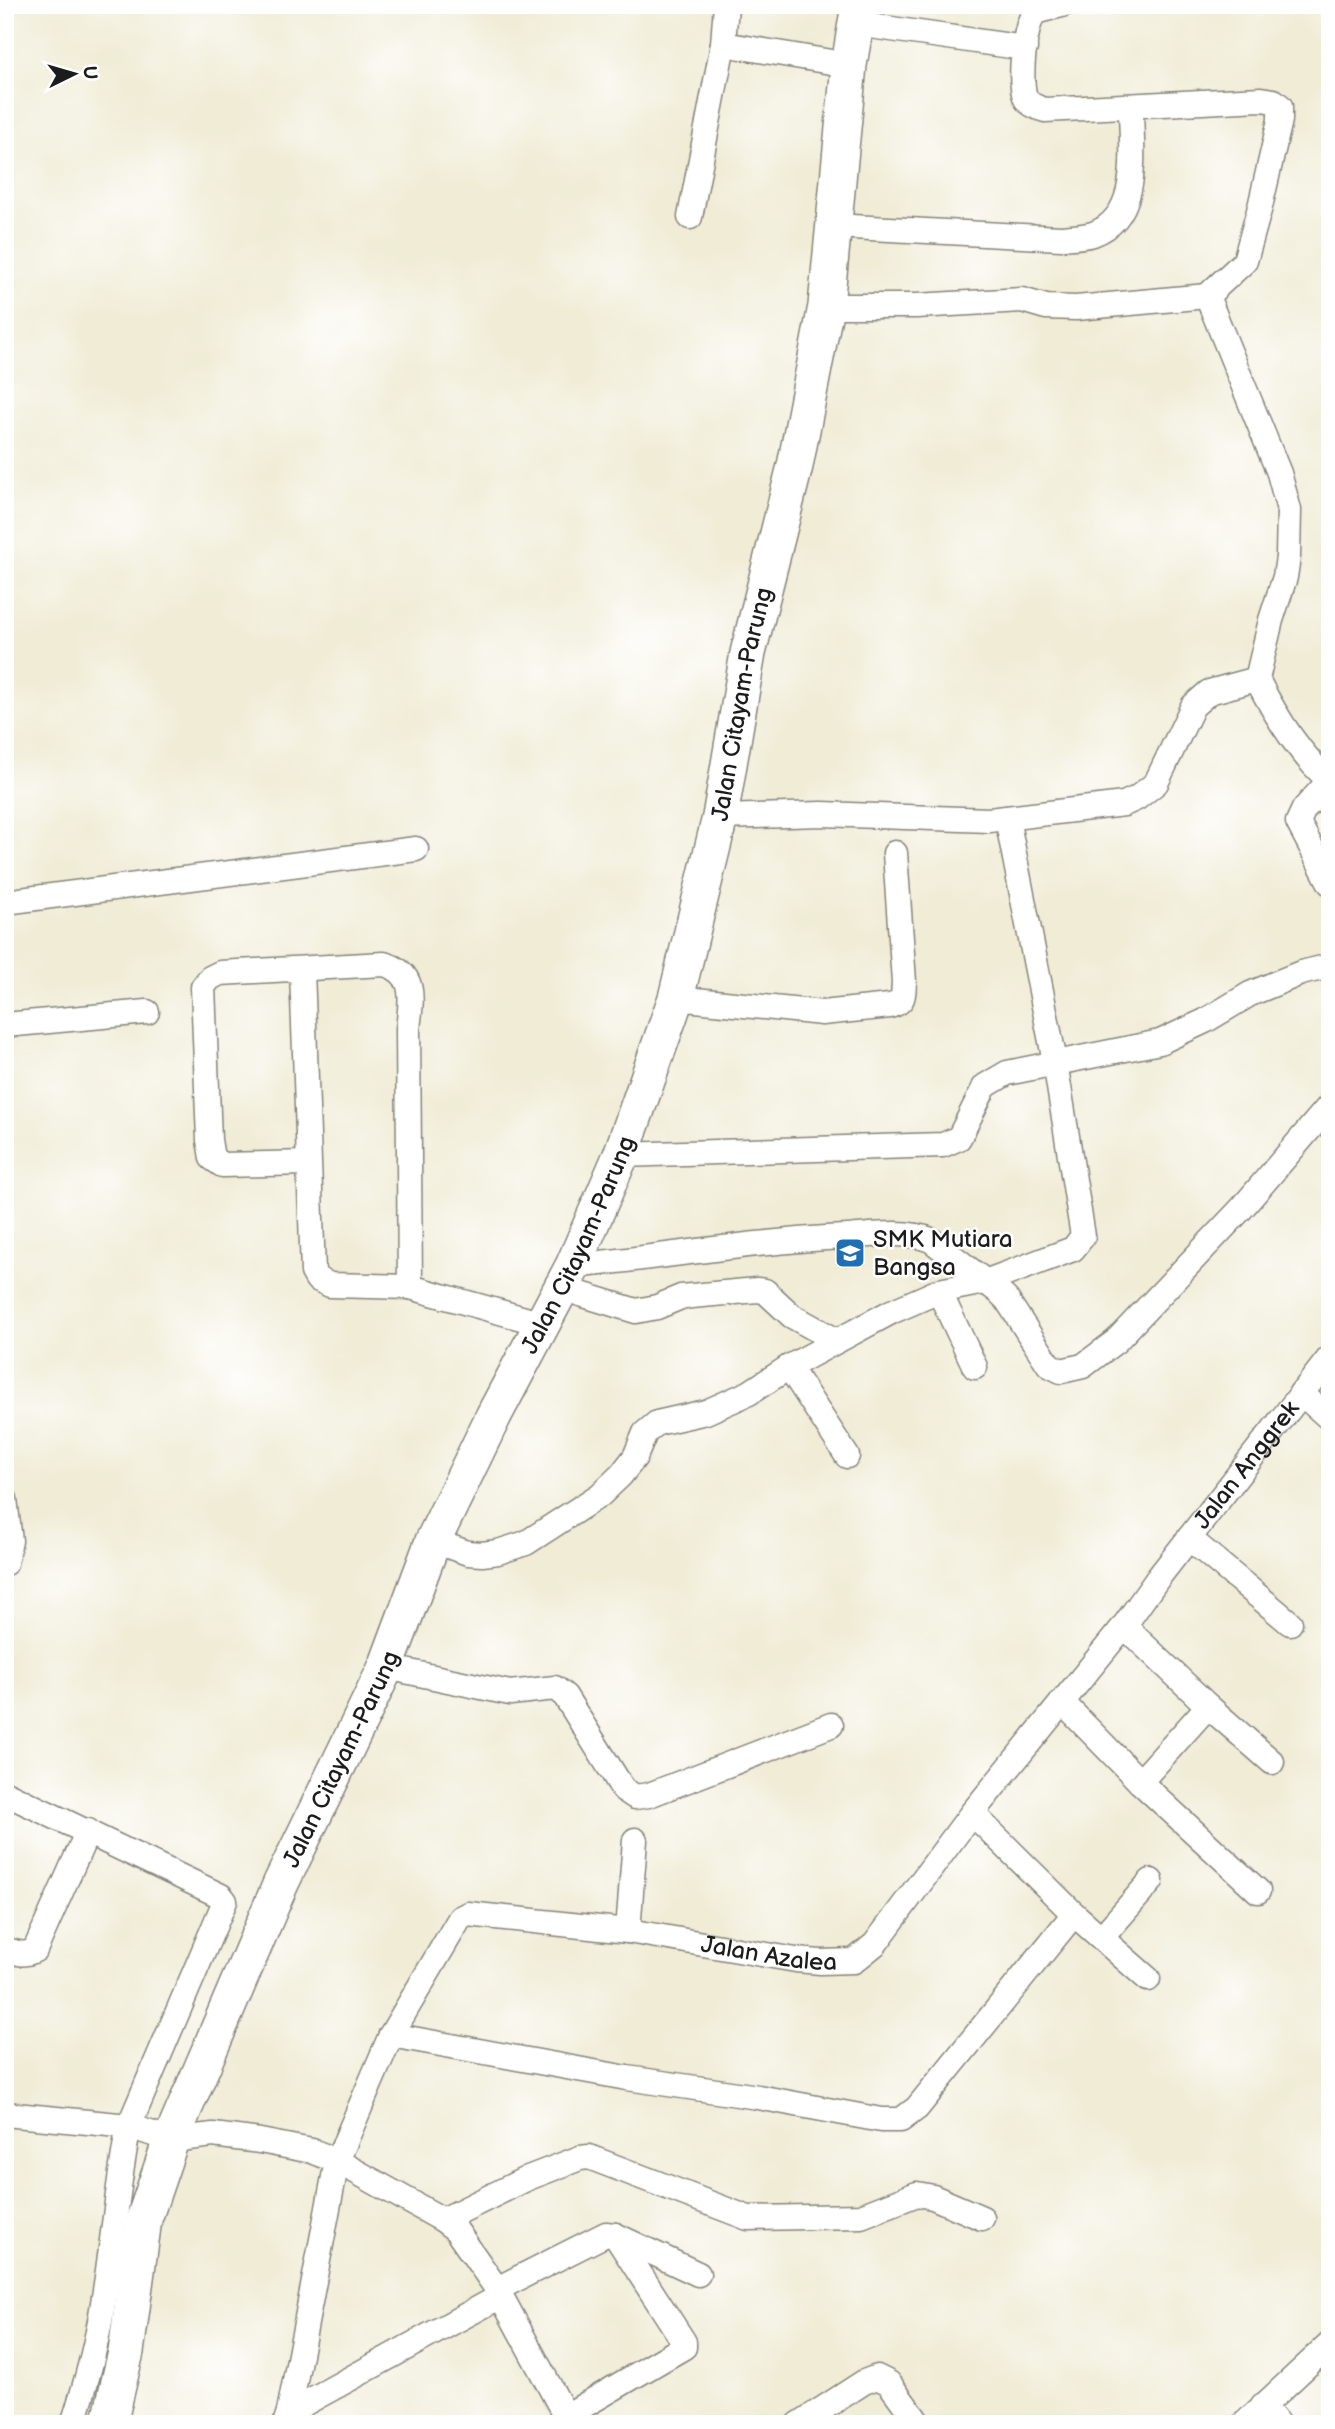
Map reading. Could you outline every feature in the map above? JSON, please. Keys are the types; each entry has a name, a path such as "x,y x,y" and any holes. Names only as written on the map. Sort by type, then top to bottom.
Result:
{"main road":[{"name":"Jalan Citayam-Parung","path":"109,2424 125,2352 144,2219 171,2140 281,1883 386,1667 433,1541 494,1415 567,1277 621,1155 676,998 720,817 748,653 795,466 826,306 849,65 858,15"}],"street":[{"path":"690,217 723,44 726,5"},
{"path":"826,306 916,306 1022,300 1046,307 1076,308 1207,296 1245,261 1280,120 1280,106 1274,101 1261,99 1130,107 1045,110 1036,107 1026,98 1023,90 1025,48 1032,15 1041,9 1062,5"},
{"path":"858,15 1025,48"},
{"path":"723,44 849,65"},
{"path":"834,226 1061,238 1096,233 1116,218 1128,198 1130,107"},
{"path":"1207,296 1279,473 1289,510 1285,577 1271,620 1257,679 1287,730 1329,781 1304,809 1298,822 1330,883"},
{"path":"720,817 831,814 1007,818 1124,804 1157,783 1193,706 1209,692 1257,679"},
{"path":"433,1541 468,1553 482,1554 498,1552 526,1542 600,1495 621,1475 635,1457 645,1433 657,1423 706,1412 749,1393 789,1367 891,1312 939,1291 985,1282 1073,1249 1083,1236 1055,1062 1007,818"},
{"path":"5,902 416,849"},
{"path":"676,998 822,1013 901,1003 904,982 895,853"},
{"path":"308,1163 222,1165 212,1158 203,987 206,981 220,973 384,964 394,967 403,973 410,986 410,1287"},
{"path":"621,1155 943,1145 959,1138 985,1086 1007,1073 1160,1042 1205,1021 1250,994 1301,973 1330,966"},
{"path":"302,970 311,1262 317,1279 330,1285 410,1287 543,1324"},
{"path":"5,1025 147,1012"},
{"path":"567,1277 645,1259 778,1241 919,1236 931,1240 1007,1300 1049,1365 1061,1371 1083,1366 1116,1341 1224,1227 1330,1105"},
{"path":"567,1277 636,1311 657,1307 681,1297 757,1290 765,1292 792,1316 837,1341"},
{"path":"939,1291 975,1367"},
{"name":"Jalan Anggrek","path":"1189,1538 1330,1357"},
{"path":"789,1367 847,1456"},
{"path":"1301,1393 1330,1419"},
{"path":"5,1563 10,1541 6,1505"},
{"path":"1189,1538 1290,1623"},
{"name":"Jalan Azalea","path":"287,2418 337,2161 391,2035 464,1914 628,1931 796,1960 854,1961 875,1944 972,1813 1124,1626 1189,1538"},
{"path":"1124,1626 1272,1762"},
{"path":"386,1667 510,1693 555,1688 565,1696 623,1789 635,1797 649,1795 831,1725"},
{"path":"1062,1702 1140,1782 1258,1891"},
{"path":"1140,1782 1208,1706"},
{"path":"5,1793 221,1896 225,1901 129,2126 103,2304 74,2424"},
{"path":"972,1813 1074,1914 1148,1979"},
{"path":"5,1949 22,1954 35,1950 88,1831"},
{"path":"628,1931 635,1840"},
{"path":"1102,1937 1151,1881"},
{"path":"391,2035 627,2078 758,2097 881,2120 901,2120 918,2108 1074,1914"},
{"path":"5,2113 129,2126 171,2140 214,2135 260,2141 312,2151 337,2161 443,2220 456,2230 499,2293 568,2420 684,2347 684,2342 615,2235"},
{"path":"443,2220 528,2178 589,2157 748,2218 853,2218 870,2214 904,2198 924,2194 982,2218"},
{"path":"287,2418 499,2293 606,2234 615,2235 698,2274"},
{"path":"1244,2424 1270,2414 1330,2344"},
{"path":"799,2424 864,2382 877,2377 889,2383 919,2424"}],"place":[{"name":"SMK Mutiara Bangsa","path":"850,1253"}]}
